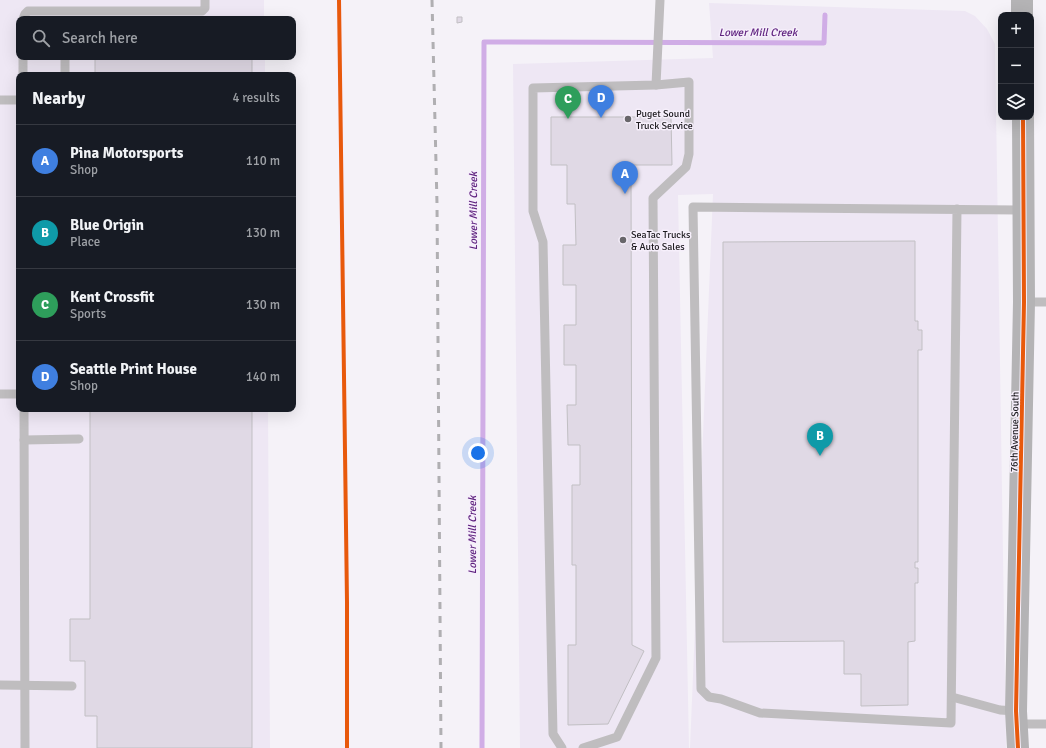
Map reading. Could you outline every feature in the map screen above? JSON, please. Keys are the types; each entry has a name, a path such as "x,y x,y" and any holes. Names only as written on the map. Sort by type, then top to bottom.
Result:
{"street":[{"path":"1022,0 1022,12"},
{"name":"76th Avenue South","path":"1018,748 1017,718 1024,302 1023,120"}],"lane":[{"path":"24,16 28,11 64,15 202,11 205,8 205,0"},
{"path":"656,85 660,3"},
{"path":"23,60 23,72"},
{"path":"64,60 64,72"},
{"path":"562,748 553,734 543,242 533,211 533,88 656,85 689,82 689,154 686,167 653,198 656,658 616,737 583,748"},
{"path":"0,100 16,100"},
{"path":"957,210 952,723 760,713 721,699 709,697 702,689 693,207 1024,210"},
{"path":"1024,302 1046,302"},
{"path":"0,394 16,394"},
{"path":"24,412 25,748"},
{"path":"24,440 79,439"},
{"path":"0,685 72,686"},
{"path":"952,697 994,709 1017,718 1046,724"}],"shaded area":[{"path":"0,0 264,0 264,16 16,16 16,60 265,60 265,72 16,72 16,412 268,412 270,748 0,748"},
{"path":"709,3 965,11 975,16 987,29 995,44 1006,748 690,748 713,194 678,195 689,748 520,748 513,64 713,58"}],"building":[{"path":"457,17 462,17 462,22 457,23"},
{"path":"95,60 252,60 252,72 95,72"},
{"path":"551,117 671,117 672,165 631,165 632,645 644,651 608,724 568,725 568,645 576,645 576,565 572,565 572,485 580,485 580,445 568,445 567,405 576,405 576,365 564,365 564,325 576,325 576,285 563,285 563,245 576,245 575,204 567,204 567,165 551,165"},
{"path":"915,241 915,321 918,321 918,330 922,330 922,350 918,350 918,562 915,562 915,568 918,568 918,583 915,583 915,641 908,642 908,705 861,706 861,674 844,674 844,641 723,642 723,242"},
{"path":"90,412 252,412 252,748 97,748 97,716 85,716 85,661 70,661 70,619 90,619"}],"waterway":[{"name":"Lower Mill Creek","path":"482,748 484,42 824,43 825,15"}],"railway":[{"path":"432,0 437,204 441,748"}],"cycle path":[{"path":"339,0 347,602 347,748"},
{"path":"1018,748 1016,711 1024,302 1023,120"}],"place":[{"name":"Seattle Print House","path":"601,118"},
{"name":"Kent Crossfit","path":"568,119"},
{"name":"Puget Sound Truck Service","path":"628,119"},
{"name":"Pina Motorsports","path":"625,194"},
{"name":"SeaTac Trucks & Auto Sales","path":"623,240"},
{"name":"Blue Origin","path":"820,456"}]}
